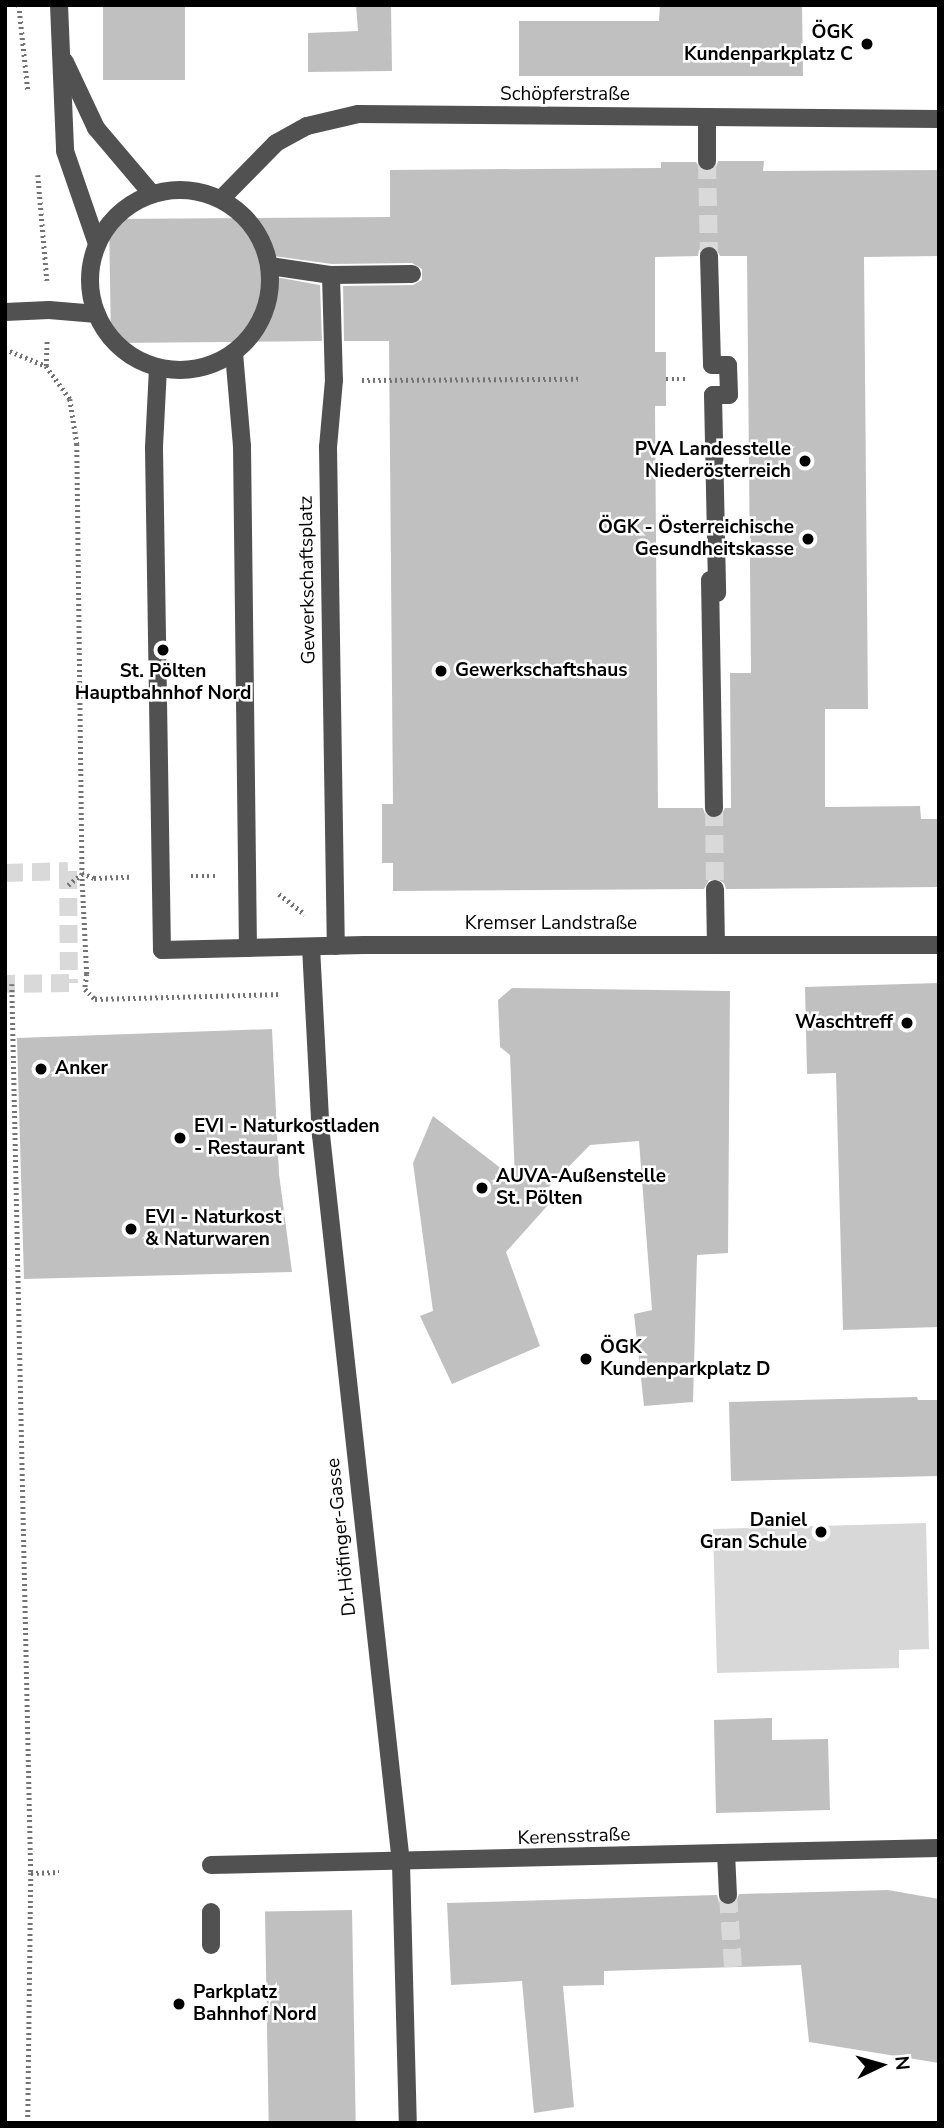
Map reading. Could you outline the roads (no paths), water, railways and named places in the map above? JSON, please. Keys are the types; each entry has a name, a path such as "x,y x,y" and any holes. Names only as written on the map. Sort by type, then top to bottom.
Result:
{"street":[{"path":"59,5 65,151 97,244"},
{"path":"61,52 96,128 152,194"},
{"name":"Schöpferstraße","path":"221,199 276,143 307,126 358,114 939,119"},
{"path":"707,117 707,162"},
{"path":"175,189 199,191 221,199 253,226 270,266 269,299 257,329 234,353 198,369 158,368 132,357 111,338 97,314 90,279 97,244 109,222 131,204 152,194 175,189"},
{"path":"709,256 712,365 728,365 729,395 713,395 714,808"},
{"path":"270,266 331,275 412,274"},
{"name":"Gewerkschaftsplatz","path":"331,275 334,380 328,447 336,946"},
{"path":"5,312 49,310 97,314"},
{"path":"234,353 242,446 248,948"},
{"name":"Kremser Landstraße","path":"158,368 153,448 162,950 336,946 939,945"},
{"path":"708,488 714,598"},
{"path":"715,889 716,945"},
{"name":"Dr.Höfinger-Gasse","path":"311,947 321,1135 338,1311 401,1863 408,2123"},
{"name":"Kerensstraße","path":"211,1865 401,1863 939,1847"},
{"path":"726,1853 728,1895"},
{"path":"211,1912 211,1945"}],"tunnel":[{"path":"707,161 709,256"},
{"path":"714,808 715,889"},
{"path":"5,873 68,871 69,983 5,984"},
{"path":"728,1895 733,1967"}],"place":[{"name":"ÖGK Kundenparkplatz C","path":"867,44"},
{"name":"PVA Landesstelle Niederösterreich","path":"805,461"},
{"name":"ÖGK - Österreichische Gesundheitskasse","path":"808,539"},
{"name":"St. Pölten Hauptbahnhof Nord","path":"163,650"},
{"name":"Gewerkschaftshaus","path":"441,671"},
{"name":"Waschtreff","path":"907,1023"},
{"name":"Anker","path":"41,1069"},
{"name":"EVI - Naturkostladen - Restaurant","path":"180,1138"},
{"name":"AUVA-Außenstelle St. Pölten","path":"482,1188"},
{"name":"EVI - Naturkost & Naturwaren","path":"131,1229"},
{"name":"ÖGK Kundenparkplatz D","path":"586,1359"},
{"name":"Daniel Gran Schule","path":"821,1532"},
{"name":"Parkplatz Bahnhof Nord","path":"179,2004"}]}
